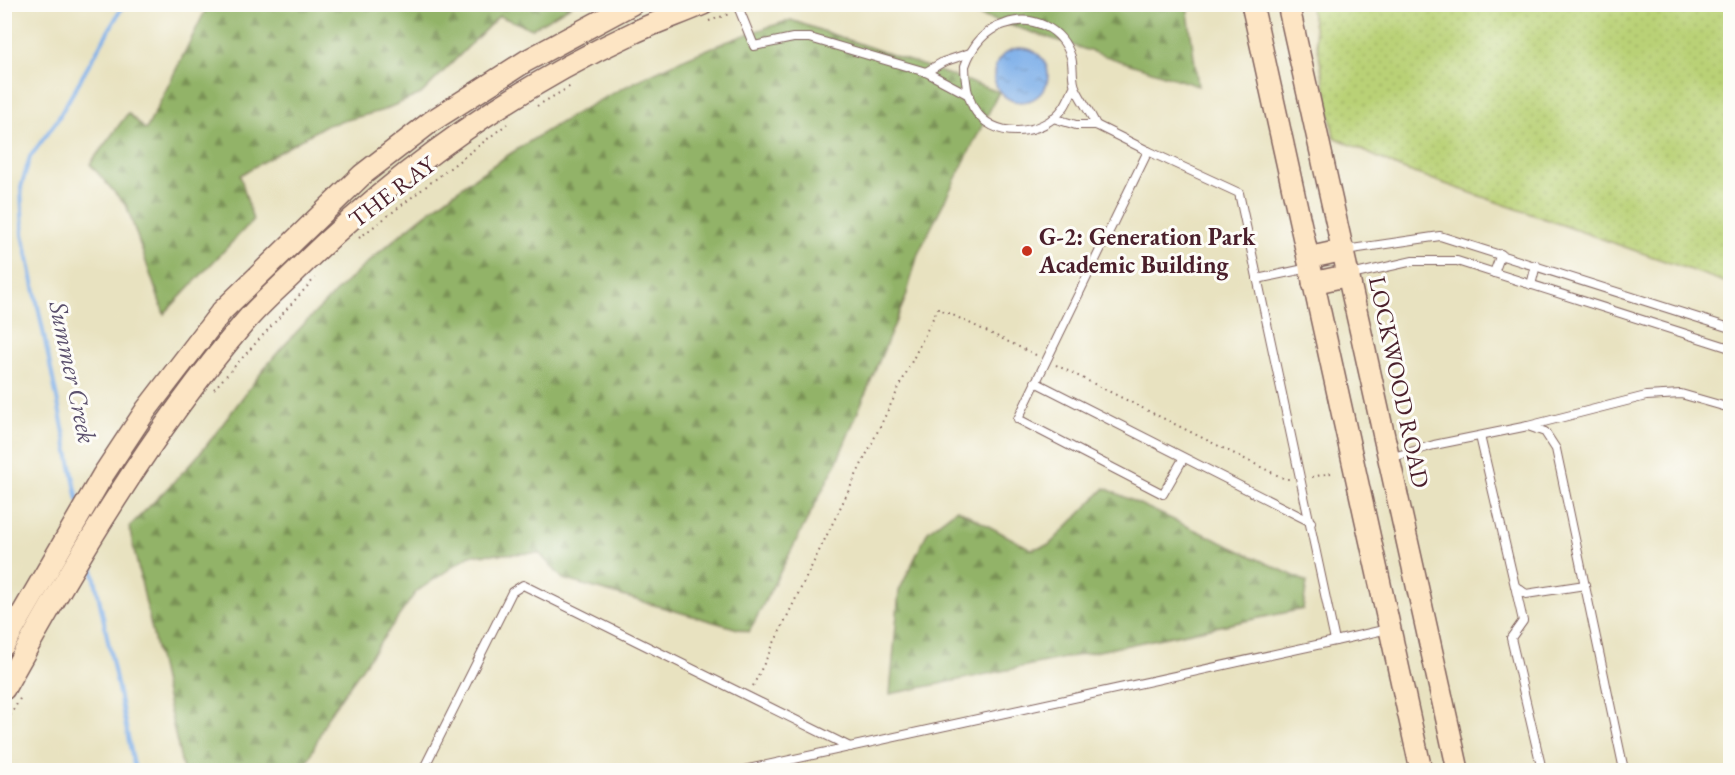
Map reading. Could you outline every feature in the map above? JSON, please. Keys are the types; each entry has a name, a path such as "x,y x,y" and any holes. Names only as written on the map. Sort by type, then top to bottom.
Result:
{"main road":[{"path":"4,645 97,484 146,410 222,311 362,175 432,121 526,61 632,4"},
{"path":"1252,4 1421,771"},
{"name":"LOCKWOOD ROAD","path":"1288,4 1458,771"},
{"path":"4,689 114,498 164,425 245,322 328,239 416,164 522,93 633,32 705,13"},
{"path":"1310,270 1344,250"},
{"path":"1310,270 1349,275"}],"lane":[{"path":"738,8 754,46 793,38 810,38 926,72 969,95"},
{"path":"1074,87 1064,108 1053,118 1030,130 1004,130 980,116 969,95 965,66 970,53 981,38 998,26 1021,20 1040,23 1059,37 1066,47 1073,69 1074,87 1096,125"},
{"path":"926,72 943,62 970,53"},
{"path":"1053,118 1076,125 1096,125 1239,193 1335,640"},
{"path":"1148,151 1018,419 1163,494 1183,459"},
{"path":"1344,250 1440,236 1731,328"},
{"path":"1494,273 1501,254"},
{"path":"1349,275 1413,261 1436,259 1457,261 1731,348"},
{"path":"1531,285 1536,265"},
{"path":"1257,279 1310,270"},
{"path":"1035,382 1311,522"},
{"path":"1389,458 1646,396 1681,394 1731,408"},
{"path":"1528,426 1545,432 1556,449 1624,771"},
{"path":"1480,436 1522,621 1511,638 1542,771"},
{"path":"423,771 512,592 523,585 850,747"},
{"path":"1515,586 1526,594 1585,585"},
{"path":"744,771 1390,629"}],"path":[{"path":"705,13 757,4"},
{"path":"536,106 575,83"},
{"name":"THE RAY","path":"355,240 510,122"},
{"path":"210,394 321,272"},
{"path":"748,697 938,308 1286,479 1302,480 1331,473"}],"green space":[{"path":"208,4 572,5 532,29 499,16 421,94 381,111 324,126 240,175 253,220 164,314 127,207 90,164 128,113 146,130"},
{"path":"947,5 1187,5 1198,86"},
{"path":"1310,5 1730,5 1730,284 1400,168 1334,137"},
{"path":"791,20 999,92 918,254 906,297 836,464 749,632 563,579 539,553 470,555 416,592 328,716 304,770 183,770 129,527 193,462 269,363 330,297 387,246 448,197 513,152 581,111 650,75 721,44"},
{"path":"1105,488 1307,582 1303,609 890,694 899,591 928,531 957,509 1031,549 1049,545"}],"water":[{"path":"1021,48 1031,50 1040,56 1046,65 1048,75 1046,85 1040,94 1031,100 1021,102 1011,100 1002,94 996,85 994,75 996,65 1002,56 1011,50"}],"waterway":[{"name":"Summer Creek","path":"78,500 23,234 21,187 30,157 56,122 124,4"},
{"name":"Summer Creek","path":"90,555 135,770"}],"place":[{"name":"G-2: Generation Park Academic Building","path":"1027,251"}]}
